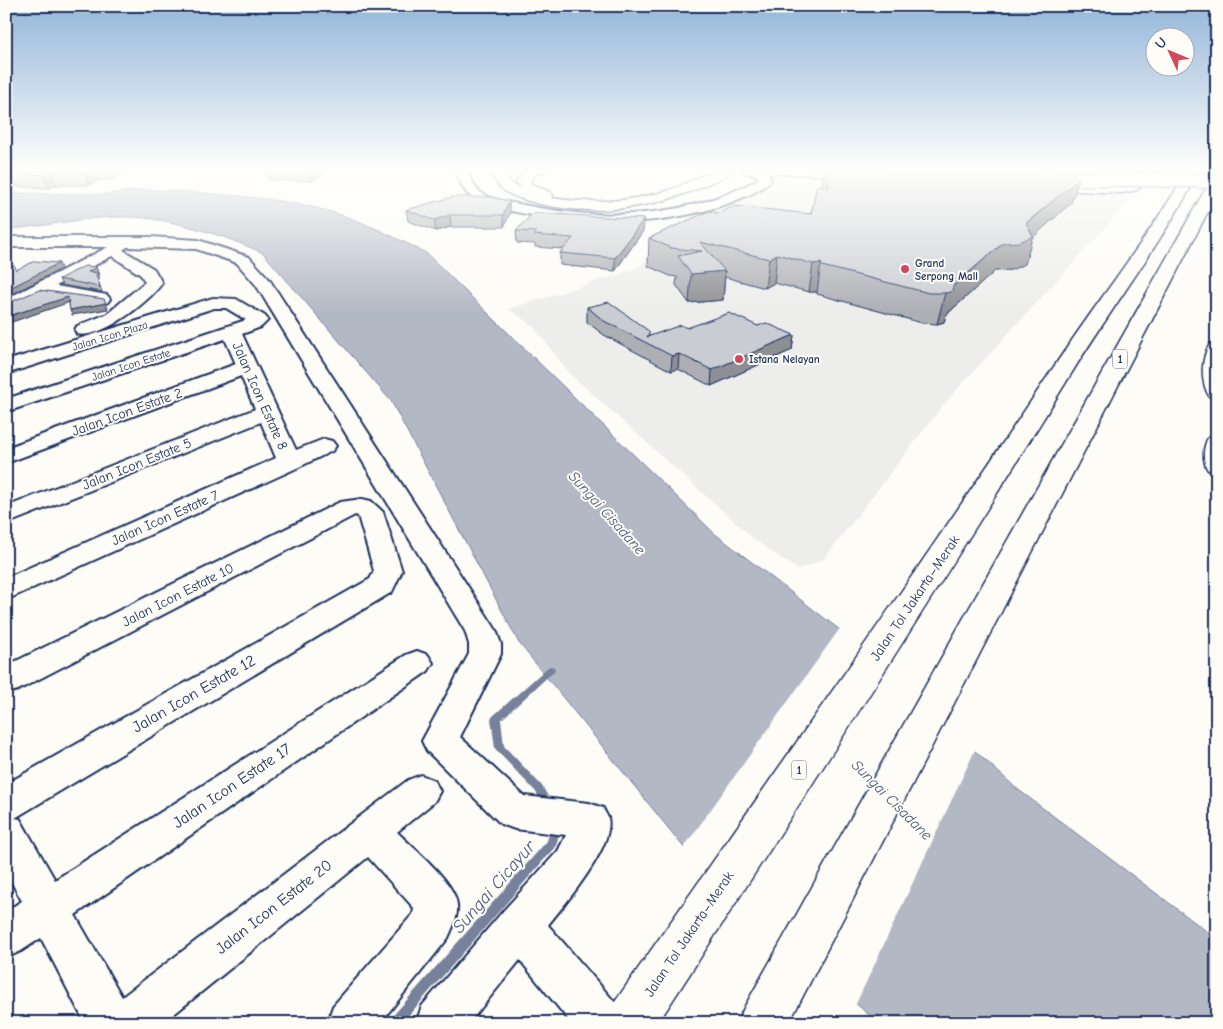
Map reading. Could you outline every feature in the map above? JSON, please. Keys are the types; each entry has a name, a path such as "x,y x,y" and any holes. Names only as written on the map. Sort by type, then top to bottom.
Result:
{"main road":[{"name":"Jalan Tol Jakarta–Merak","path":"629,1023 969,518 1069,360 1151,244 1167,217"},
{"name":"1","path":"762,1023 1198,217"},
{"path":"1217,348 1214,364 1217,390"},
{"path":"1217,443 1217,465"}],"street":[{"path":"6,242 118,246 182,244 214,250 243,260 262,283 483,637 485,654 440,741 515,812 588,820 584,842 572,864 519,925 439,1023"},
{"path":"6,306 118,246"},
{"path":"6,355 113,318 154,283 148,272 118,246"},
{"path":"40,289 101,299"},
{"name":"Jalan Icon Estate","path":"6,406 255,323 259,320 230,303 213,303"},
{"name":"Jalan Icon Plaza","path":"6,368 213,303"},
{"name":"Jalan Icon Estate 8","path":"231,331 290,462"},
{"name":"Jalan Icon Estate 2","path":"6,456 247,367"},
{"name":"Jalan Icon Estate 5","path":"6,516 267,412"},
{"name":"Jalan Icon Estate 7","path":"6,590 324,446"},
{"name":"Jalan Icon Estate 10","path":"6,682 349,508 362,507 370,512 388,571 382,585"},
{"name":"Jalan Icon Estate 12","path":"6,804 382,585"},
{"name":"Jalan Icon Estate 17","path":"6,936 417,663"},
{"name":"Jalan Icon Estate 20","path":"126,1023 421,791"},
{"path":"350,1023 433,923 436,902 370,831"},
{"path":"6,832 111,1023"},
{"path":"519,925 601,1023"}],"shaded area":[{"path":"690,217 1115,217 943,405 824,559 798,570 755,540 569,373 534,327 509,309 638,268"}],"water":[{"path":"6,217 112,217 97,218 6,229"},
{"name":"Sungai Cisadane","path":"127,217 347,217 378,229 426,253 714,533 849,637 1016,788 1217,939 1217,1023 878,1023 694,860 519,643 391,401 263,253 232,240 196,229 143,218"}],"pier":[{"path":"841,627 976,748 855,1006 692,862 682,850"}],"building":[{"path":"426,217 444,217 434,220"},
{"path":"529,217 644,219 615,258 560,253 573,238 534,235 536,232 516,231"},
{"path":"696,217 1033,217 1026,223 1033,236 1019,242 1003,243 954,285 951,292 945,293 929,293 822,266 821,263 813,264 777,254 769,259 700,242 725,271 691,274 678,256 702,251 671,248 649,238"},
{"path":"35,261 59,263 6,290 6,265 15,266 16,270"},
{"path":"85,266 96,267 88,272 98,273 96,275 100,287 59,279"},
{"path":"39,290 104,299 106,303 70,310 68,297 6,317 6,304"},
{"path":"609,302 650,332 647,337 681,325 687,328 729,313 758,326 766,323 794,335 712,370 679,354 672,356 604,321 587,307"}],"waterway":[{"name":"Sungai Cicayur","path":"548,805 539,789 500,748 496,719 551,669"},
{"name":"Sungai Cicayur","path":"394,1023 552,843 556,826"}],"place":[{"name":"Grand Serpong Mall","path":"905,269"},
{"name":"Istana Nelayan","path":"739,359"}]}
